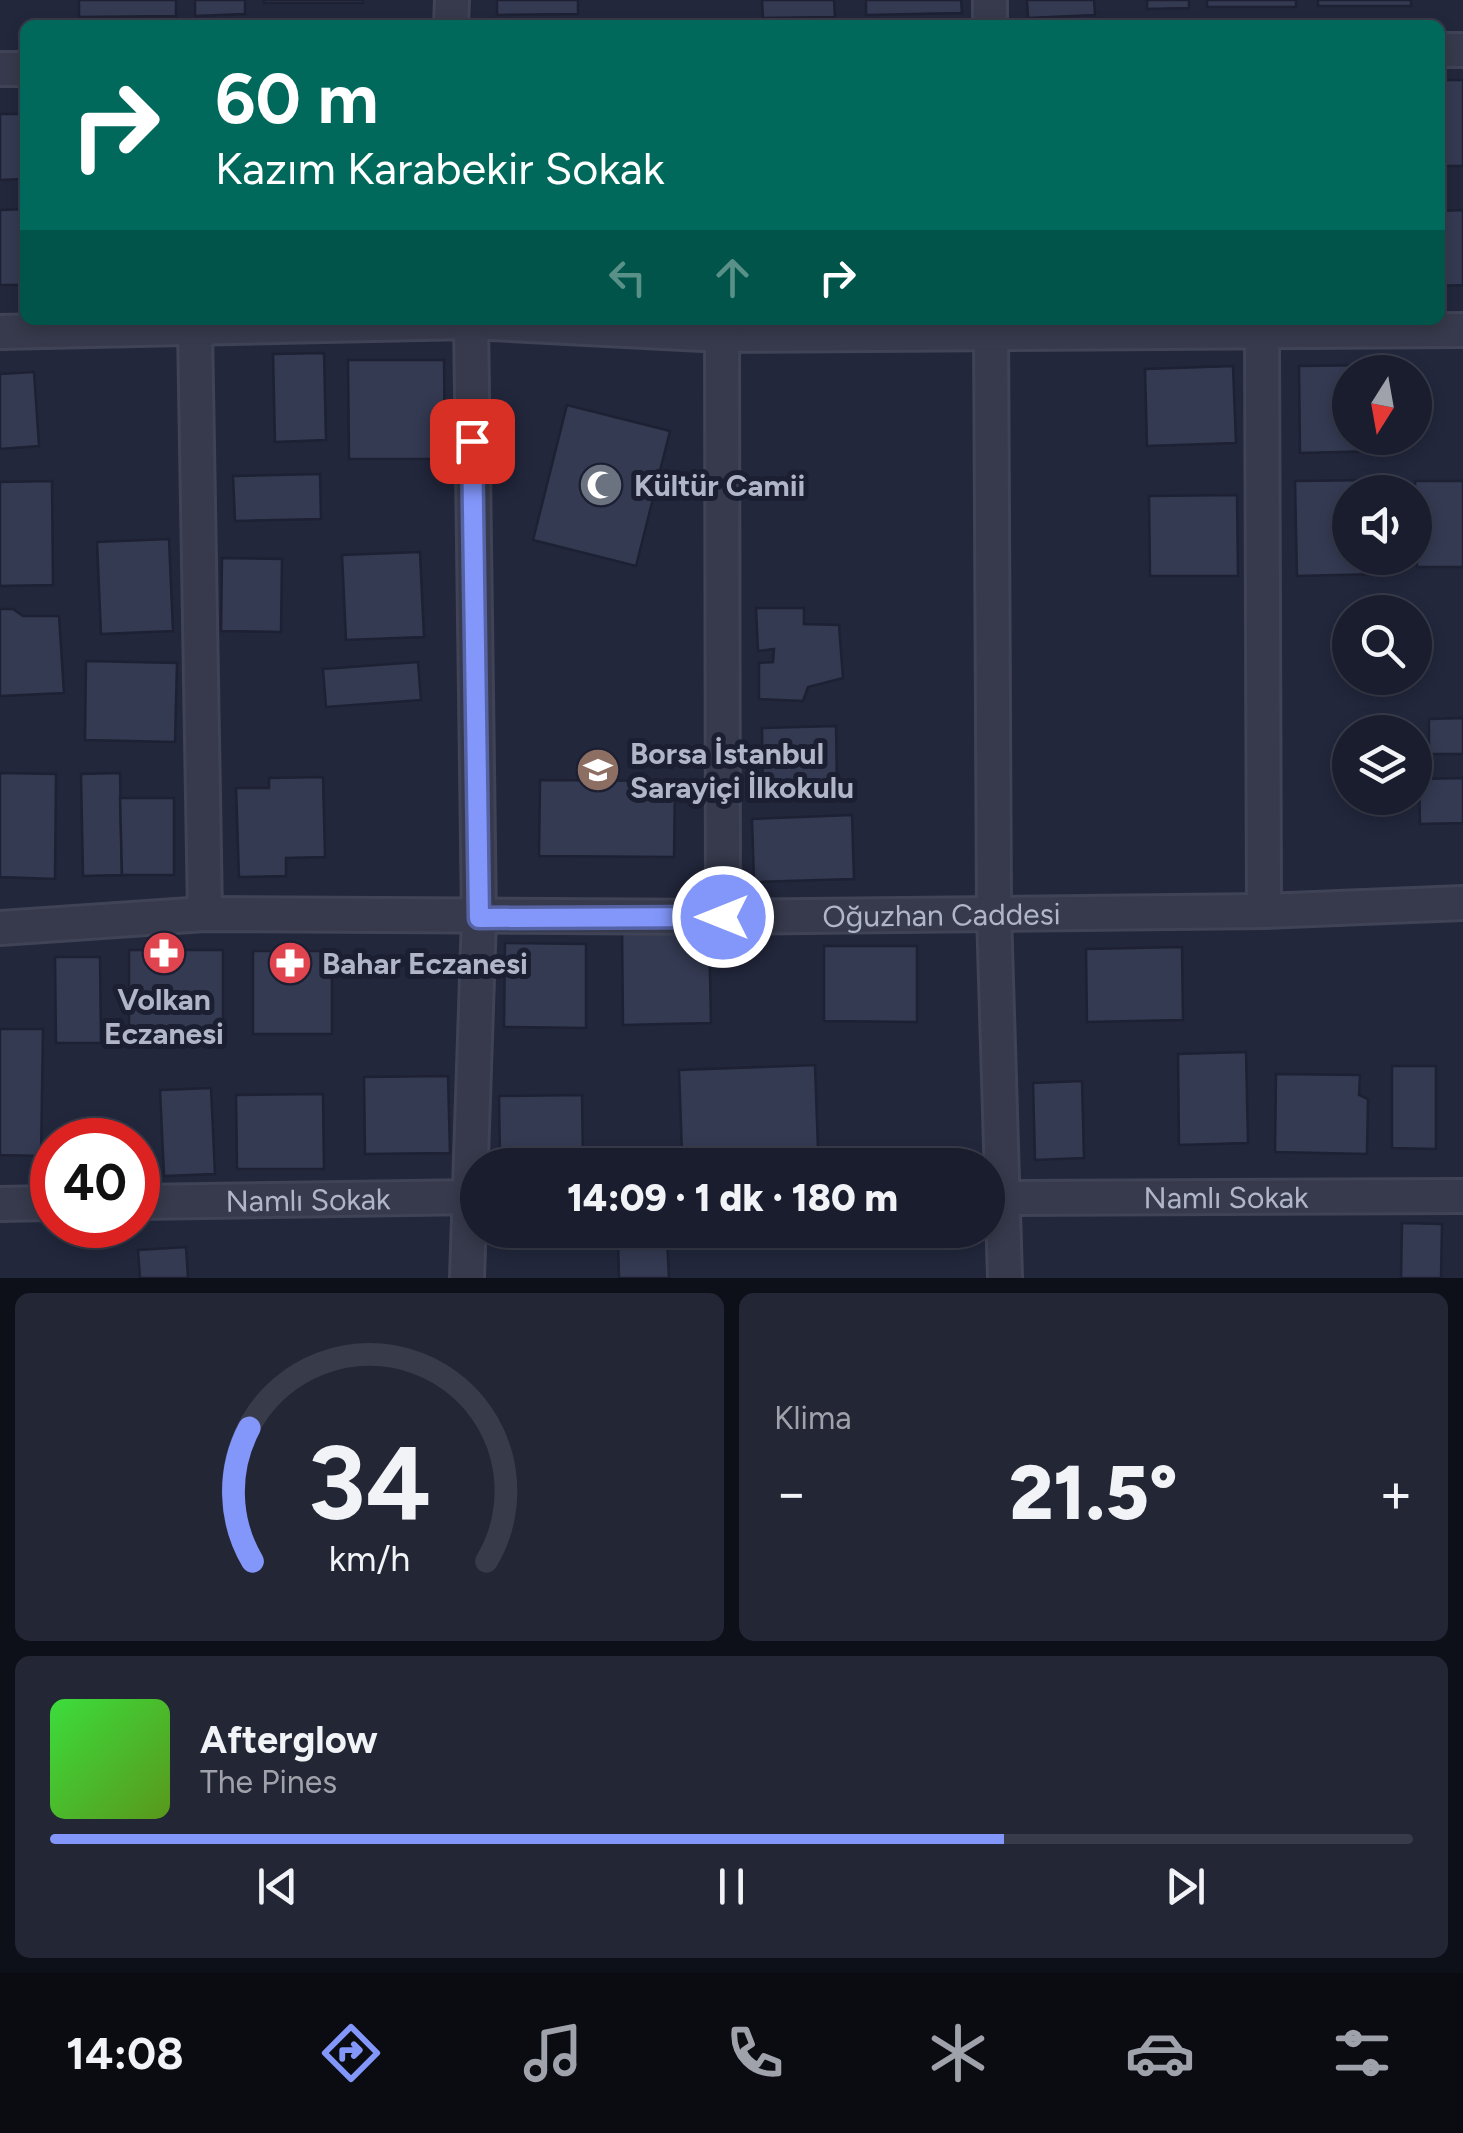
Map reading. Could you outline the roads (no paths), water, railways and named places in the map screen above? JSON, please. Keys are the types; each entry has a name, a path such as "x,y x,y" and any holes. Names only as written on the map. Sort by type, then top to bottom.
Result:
{"street":[{"path":"0,332 313,325"},
{"path":"471,325 479,918 476,1148"},
{"path":"543,325 722,335 991,326 1262,332 1463,330"},
{"path":"991,326 994,1148"},
{"path":"195,328 205,914"},
{"path":"1262,332 1264,911"},
{"path":"722,335 723,917"},
{"name":"Oğuzhan Caddesi","path":"0,928 205,914 723,917 1264,911 1463,903"},
{"name":"Namlı Sokak","path":"1005,1198 1463,1196"},
{"name":"Namlı Sokak","path":"160,1202 460,1197"},
{"path":"0,1204 30,1203"},
{"path":"467,1278 470,1248"},
{"path":"1001,1248 1005,1278"}],"place":[{"name":"Kültür Camii","path":"601,485"},
{"name":"Borsa İstanbul Sarayiçi İlkokulu","path":"598,770"},
{"name":"Volkan Eczanesi","path":"164,953"},
{"name":"Bahar Eczanesi","path":"290,963"}]}
